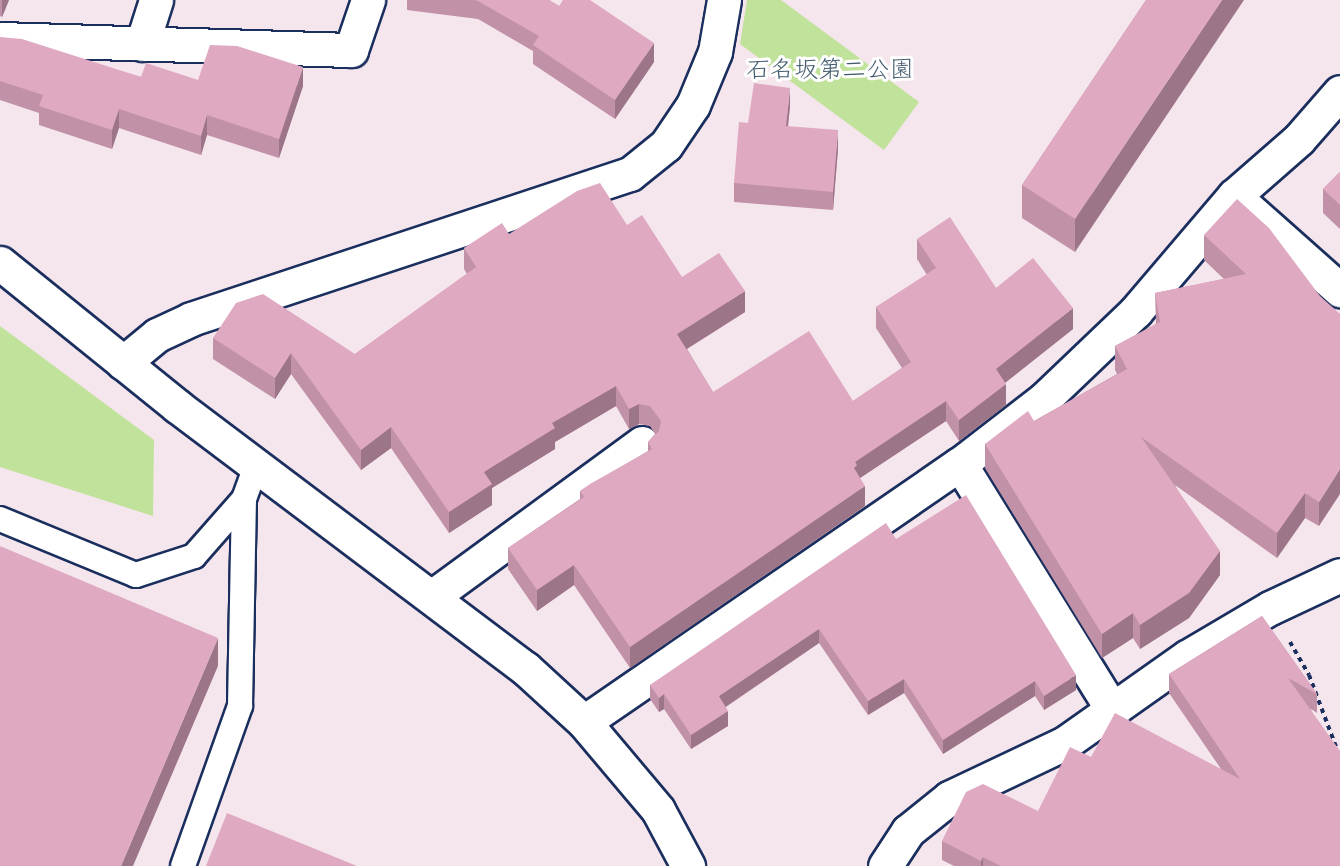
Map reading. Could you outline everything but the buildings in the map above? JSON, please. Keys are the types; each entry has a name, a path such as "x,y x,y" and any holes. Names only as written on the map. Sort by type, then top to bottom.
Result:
{"street":[{"path":"142,44 156,0"},
{"path":"0,39 351,50 368,0"},
{"path":"123,363 157,335 191,319 630,174 666,145 693,105 715,52 724,0"},
{"path":"584,722 960,464 1044,399 1136,311 1234,196 1299,139 1340,92"},
{"path":"1234,196 1340,290"},
{"path":"0,263 123,363 256,466 433,596 525,668 584,722 658,810 688,866"},
{"path":"433,596 642,443"},
{"path":"960,464 1113,711"},
{"path":"885,866 908,831 949,798 1065,743 1187,657 1270,608 1340,575"}],"lane":[{"path":"183,866 240,706 244,499 256,466"},
{"path":"0,519 136,575 194,556 244,499"}],"path":[{"path":"1270,608 1309,675 1336,747"}],"green space":[{"name":"石名坂第二公園","path":"747,0 781,0 919,102 884,150 740,44"},
{"path":"0,326 154,440 153,516 0,467"}]}
